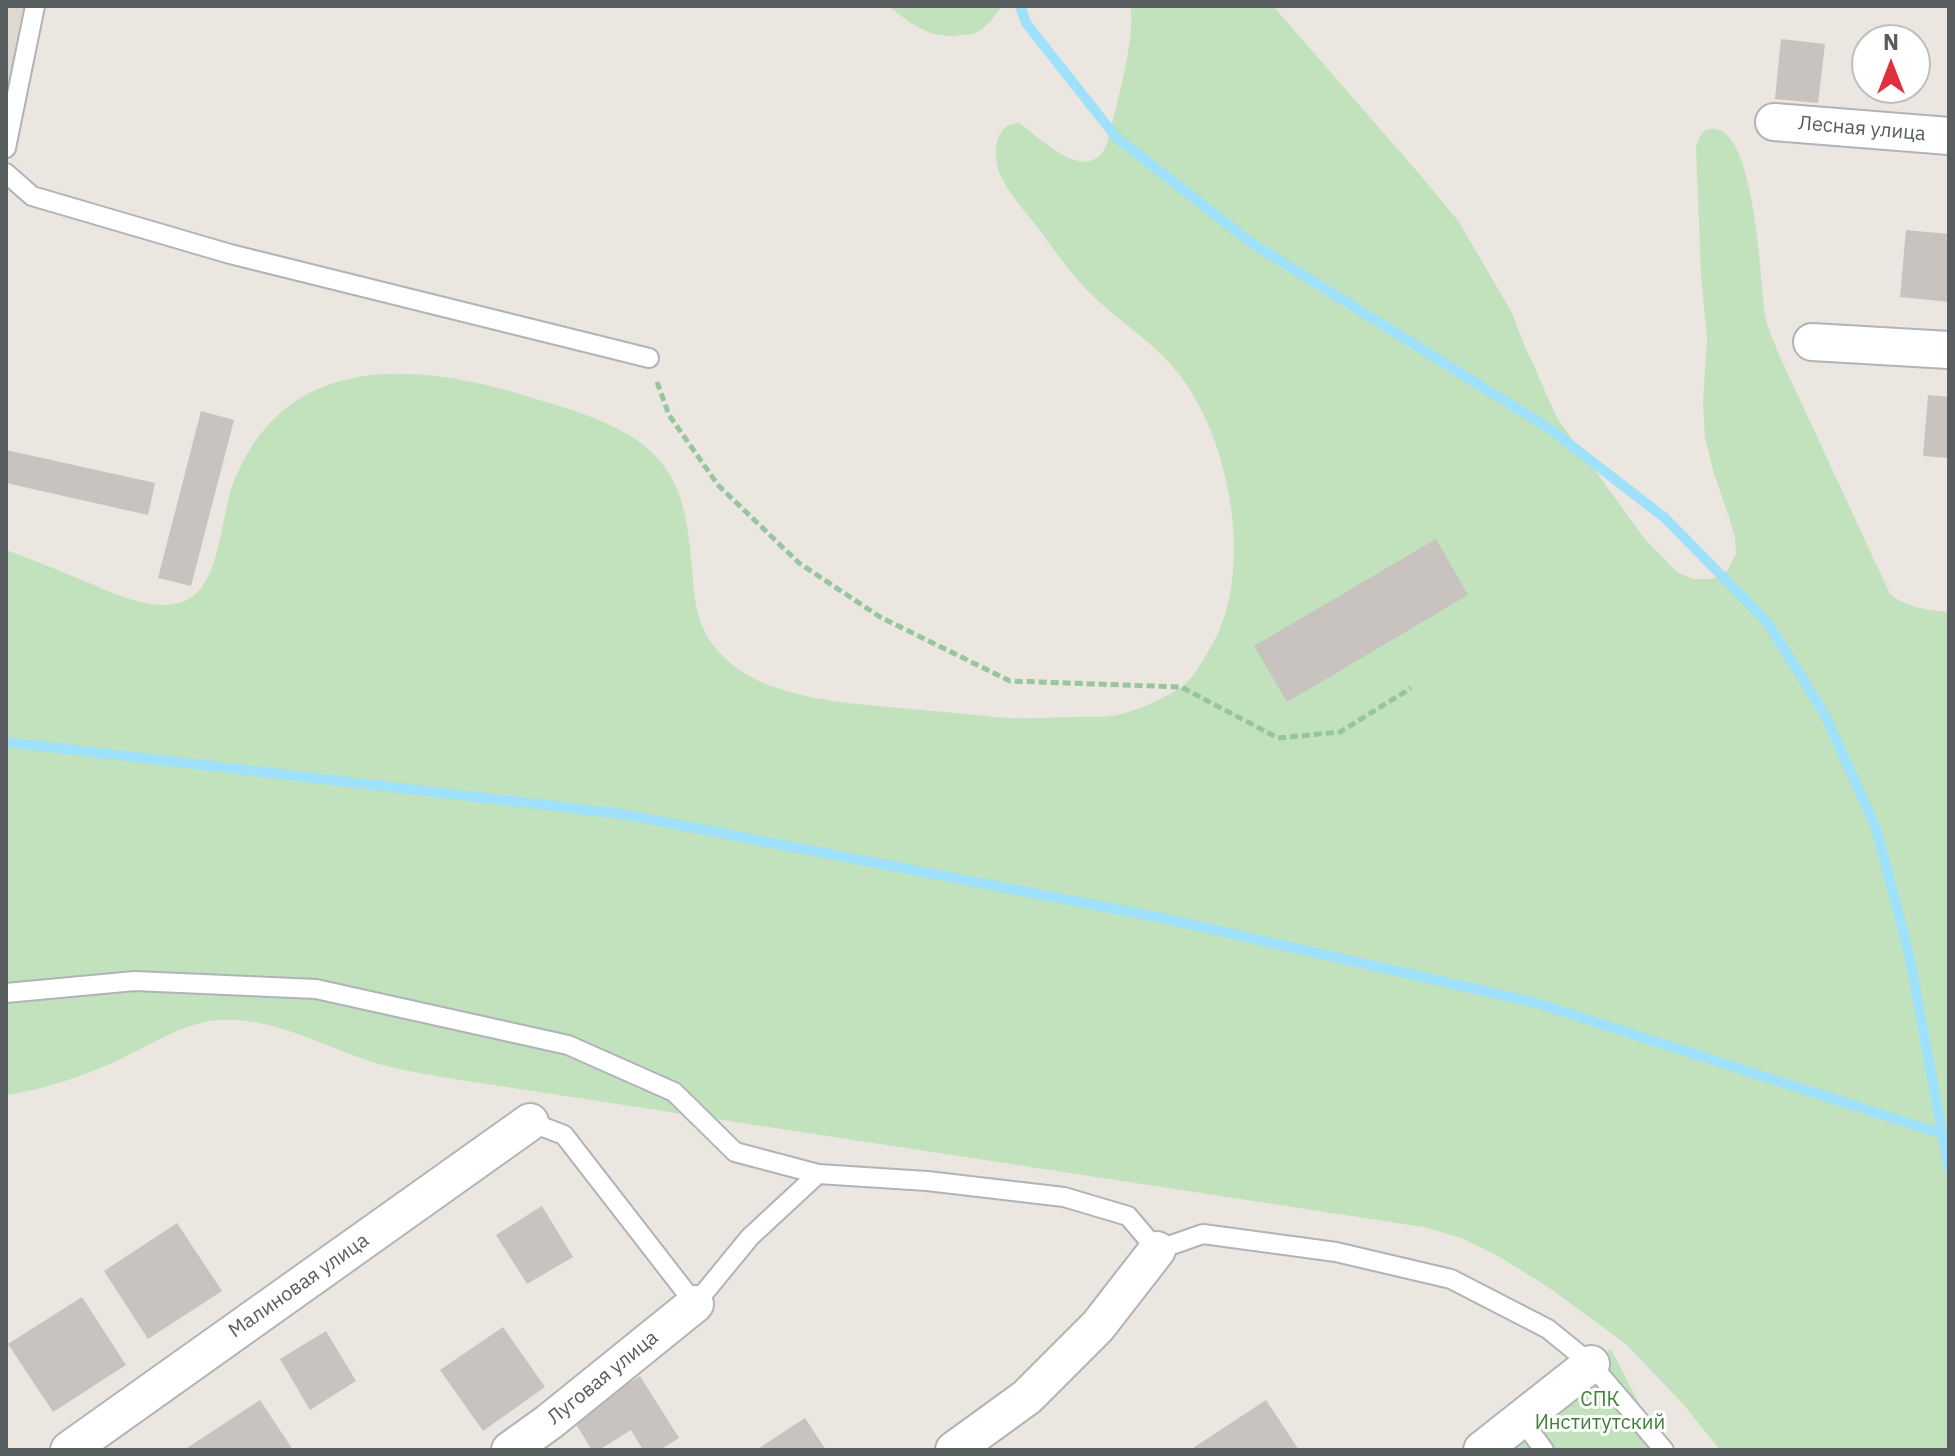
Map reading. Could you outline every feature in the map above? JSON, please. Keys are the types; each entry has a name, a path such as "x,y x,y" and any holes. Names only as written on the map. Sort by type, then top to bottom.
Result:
{"street":[{"name":"Лесная улица","path":"1774,122 1949,136"},
{"path":"1812,342 1949,350"},
{"name":"Малиновая улица","path":"69,1450 530,1122"},
{"path":"954,1450 1027,1397 1098,1326 1157,1250"},
{"name":"Луговая улица","path":"510,1450 695,1304"},
{"path":"1482,1450 1591,1364"}],"lane":[{"path":"6,148 35,6"},
{"path":"6,173 32,196 230,254 649,358"},
{"path":"6,993 135,981 316,989 568,1045 674,1092 735,1152 818,1174 927,1181 1064,1197 1128,1216 1157,1250 1203,1234 1336,1252 1451,1279 1548,1329 1591,1364 1664,1450"},
{"path":"530,1122 564,1135 695,1304 750,1237 818,1174"},
{"path":"1522,1420 1544,1450"}],"path":[{"path":"649,358 669,415 718,485 799,563 880,617 1010,681 1181,687 1278,738 1340,732 1411,688"}],"shaded area":[{"path":"6,6 31,6 6,136"}],"green space":[{"path":"888,6 1002,6 979,31 951,36 922,29"},
{"path":"1130,6 1273,6 1459,222 1512,313 1557,418 1644,538 1677,572 1694,579 1712,579 1728,570 1736,554 1735,538 1705,437 1703,403 1707,339 1696,148 1704,131 1716,129 1729,138 1740,157 1754,212 1765,315 1780,357 1890,594 1910,605 1949,612 1949,1450 1720,1450 1684,1405 1626,1344 1548,1287 1500,1257 1461,1238 1424,1227 433,1075 370,1061 296,1033 238,1020 218,1020 192,1026 90,1072 49,1086 6,1095 6,550 128,599 156,605 182,602 195,595 211,569 232,487 255,442 285,409 321,388 361,377 404,374 449,378 494,387 572,410 640,442 657,457 678,493 685,515 696,605 702,627 715,647 737,668 773,687 850,703 1024,718 1117,715 1153,702 1186,683 1211,647 1224,617 1232,583 1234,546 1231,509 1213,437 1198,405 1171,364 1097,300 1067,266 1008,188 1000,174 996,155 1000,134 1009,125 1019,123 1071,159 1082,162 1093,160 1102,153 1108,141 1124,72 1130,35"},
{"name":"СПК Институтский","path":"1611,1349 1663,1450 1490,1450"}],"building":[{"path":"1781,39 1825,44 1818,103 1775,99"},
{"path":"1906,230 1949,234 1949,302 1900,297"},
{"path":"1928,395 1949,397 1949,458 1923,456"},
{"path":"201,411 234,420 191,586 158,578"},
{"path":"6,450 155,483 148,515 6,483"},
{"path":"1436,539 1468,595 1287,702 1254,646"},
{"path":"542,1206 573,1257 527,1284 496,1235"},
{"path":"177,1223 222,1291 148,1339 104,1271"},
{"path":"82,1297 126,1365 53,1412 8,1344"},
{"path":"503,1327 545,1387 483,1431 440,1370"},
{"path":"326,1331 356,1381 310,1410 280,1359"},
{"path":"640,1376 679,1438 660,1450 643,1450 631,1430 599,1450 592,1450 572,1418"},
{"path":"260,1400 293,1450 188,1450 187,1448"},
{"path":"1266,1400 1299,1450 1194,1450 1193,1448"},
{"path":"805,1418 826,1450 756,1450"}],"waterway":[{"path":"1020,6 1026,23 1116,137 1250,242 1550,429 1665,518 1767,622 1824,713 1876,828 1909,954 1949,1170"},
{"path":"6,742 622,814 1162,918 1533,1002 1942,1134"}]}
